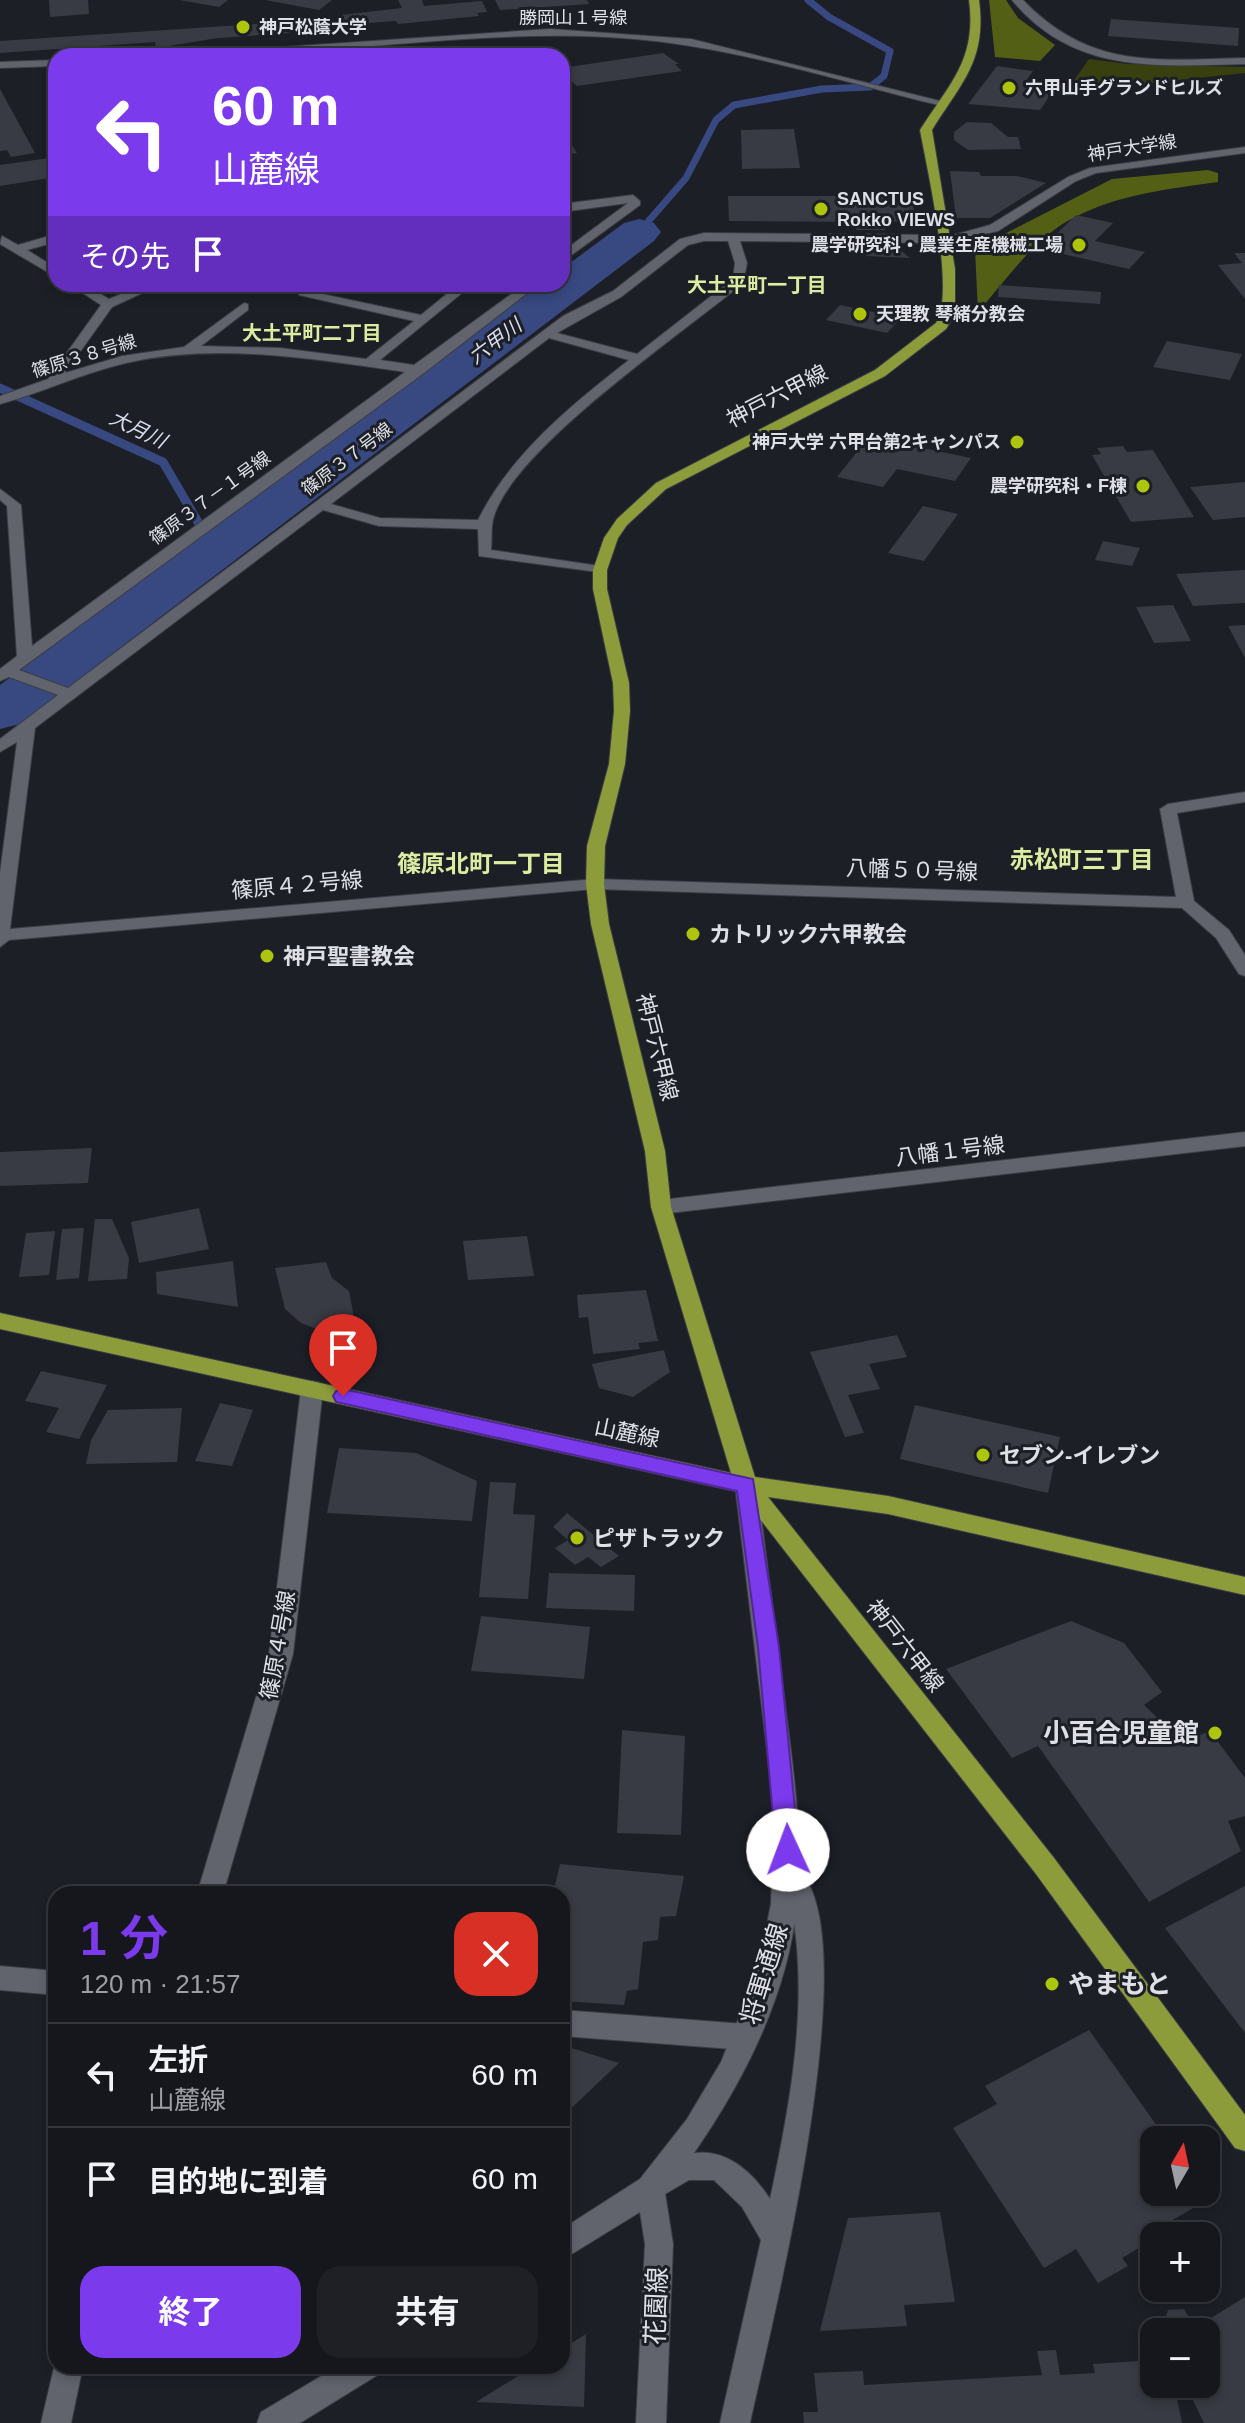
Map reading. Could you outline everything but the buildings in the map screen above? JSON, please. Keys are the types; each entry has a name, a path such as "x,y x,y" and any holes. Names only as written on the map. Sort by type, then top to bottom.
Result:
{"main road":[{"name":"神戸六甲線","path":"974,0 977,22 972,58 926,130 951,294 949,314 941,326 880,373 661,486 622,522 611,538 600,570 600,589 621,683 622,711 617,764 596,846 595,884 600,924 655,1151 661,1207 746,1485 1045,1866 1245,2138"},
{"name":"山麓線","path":"0,1321 746,1485 888,1505 1245,1586"}],"street":[{"path":"1017,0 1031,18 1082,51 1140,62 1245,61"},
{"name":"勝岡山１号線","path":"314,48 550,32 623,35 691,42 943,103"},
{"path":"0,65 48,63"},
{"name":"神戸大学線","path":"733,237 945,239 994,228 1072,179 1094,170 1245,150"},
{"path":"570,207 633,199 636,203 570,252"},
{"name":"篠原３７号線","path":"0,747 567,319 617,294 684,242 704,237 733,237"},
{"path":"600,570 484,553 481,545 492,498 579,404 739,280 741,263 733,237"},
{"path":"2,240 48,266"},
{"path":"17,249 48,240"},
{"path":"88,292 108,304"},
{"path":"50,385 108,304 137,292"},
{"path":"303,292 423,319"},
{"path":"369,363 457,292"},
{"name":"篠原３７－１号線","path":"4,674 522,292"},
{"path":"189,349 244,307"},
{"path":"548,334 636,358"},
{"name":"篠原３８号線","path":"0,400 136,357 189,349 235,348 419,370"},
{"path":"0,493 14,505 25,658"},
{"path":"320,505 379,522 486,525"},
{"path":"4,674 69,694"},
{"path":"2,938 27,727"},
{"path":"1245,797 1168,809 1186,903 1223,934 1245,970"},
{"name":"八幡５０号線","path":"595,884 1186,903"},
{"name":"篠原４２号線","path":"2,938 595,884"},
{"name":"八幡１号線","path":"661,1207 1245,1139"},
{"name":"篠原４号線","path":"212,1886 281,1654 312,1389"},
{"name":"将軍通線","path":"570,2241 650,2189 697,2128 732,2070 770,1973 786,1873 786,1808 746,1485"},
{"path":"735,2423 801,2102 811,1976 803,1899 786,1873"},
{"path":"0,1978 48,1982"},
{"path":"570,2024 745,2037"},
{"path":"650,2189 688,2167 712,2168 727,2173 753,2198 774,2237"},
{"name":"花園線","path":"650,2189 659,2244 651,2423"},
{"path":"56,2423 66,2374"},
{"path":"272,2423 353,2374"}],"green space":[{"path":"989,0 1006,0 1018,18 1055,45 1040,61 995,57"},
{"path":"1089,59 1128,64 1245,67 1245,73 1066,92"},
{"path":"1208,170 1218,173 1218,182 1127,198 1092,209 1061,225 1022,260 978,312 975,249 1112,179"}],"waterway":[{"name":"六甲川","path":"639,232 686,178 716,120 734,105 822,89 870,87 884,76 890,51 829,17 808,0"},
{"name":"六甲川","path":"570,284 639,232"},
{"name":"六甲川","path":"0,712 559,292"},
{"name":"大月川","path":"0,388 163,462 216,553"}],"place":[{"name":"神戸松蔭大学","path":"243,27"},
{"name":"六甲山手グランドヒルズ","path":"1009,88"},
{"name":"SANCTUS Rokko VIEWS","path":"821,209"},
{"name":"農学研究科・農業生産機械工場","path":"1079,245"},
{"name":"天理教 琴緒分教会","path":"860,314"},
{"name":"神戸大学 六甲台第2キャンパス","path":"1017,442"},
{"name":"農学研究科・F棟","path":"1143,486"},
{"name":"カトリック六甲教会","path":"693,934"},
{"name":"神戸聖書教会","path":"267,956"},
{"name":"セブン-イレブン","path":"983,1455"},
{"name":"ピザトラック","path":"577,1538"},
{"name":"小百合児童館","path":"1215,1733"},
{"name":"やまもと","path":"1052,1984"}],"district":[{"name":"大土平町一丁目","path":"757,285"},
{"name":"大土平町二丁目","path":"312,333"},
{"name":"赤松町三丁目","path":"1082,859"},
{"name":"篠原北町一丁目","path":"481,863"}],"route":[{"path":"343,1396 746,1485 768,1647 788,1850"}]}
